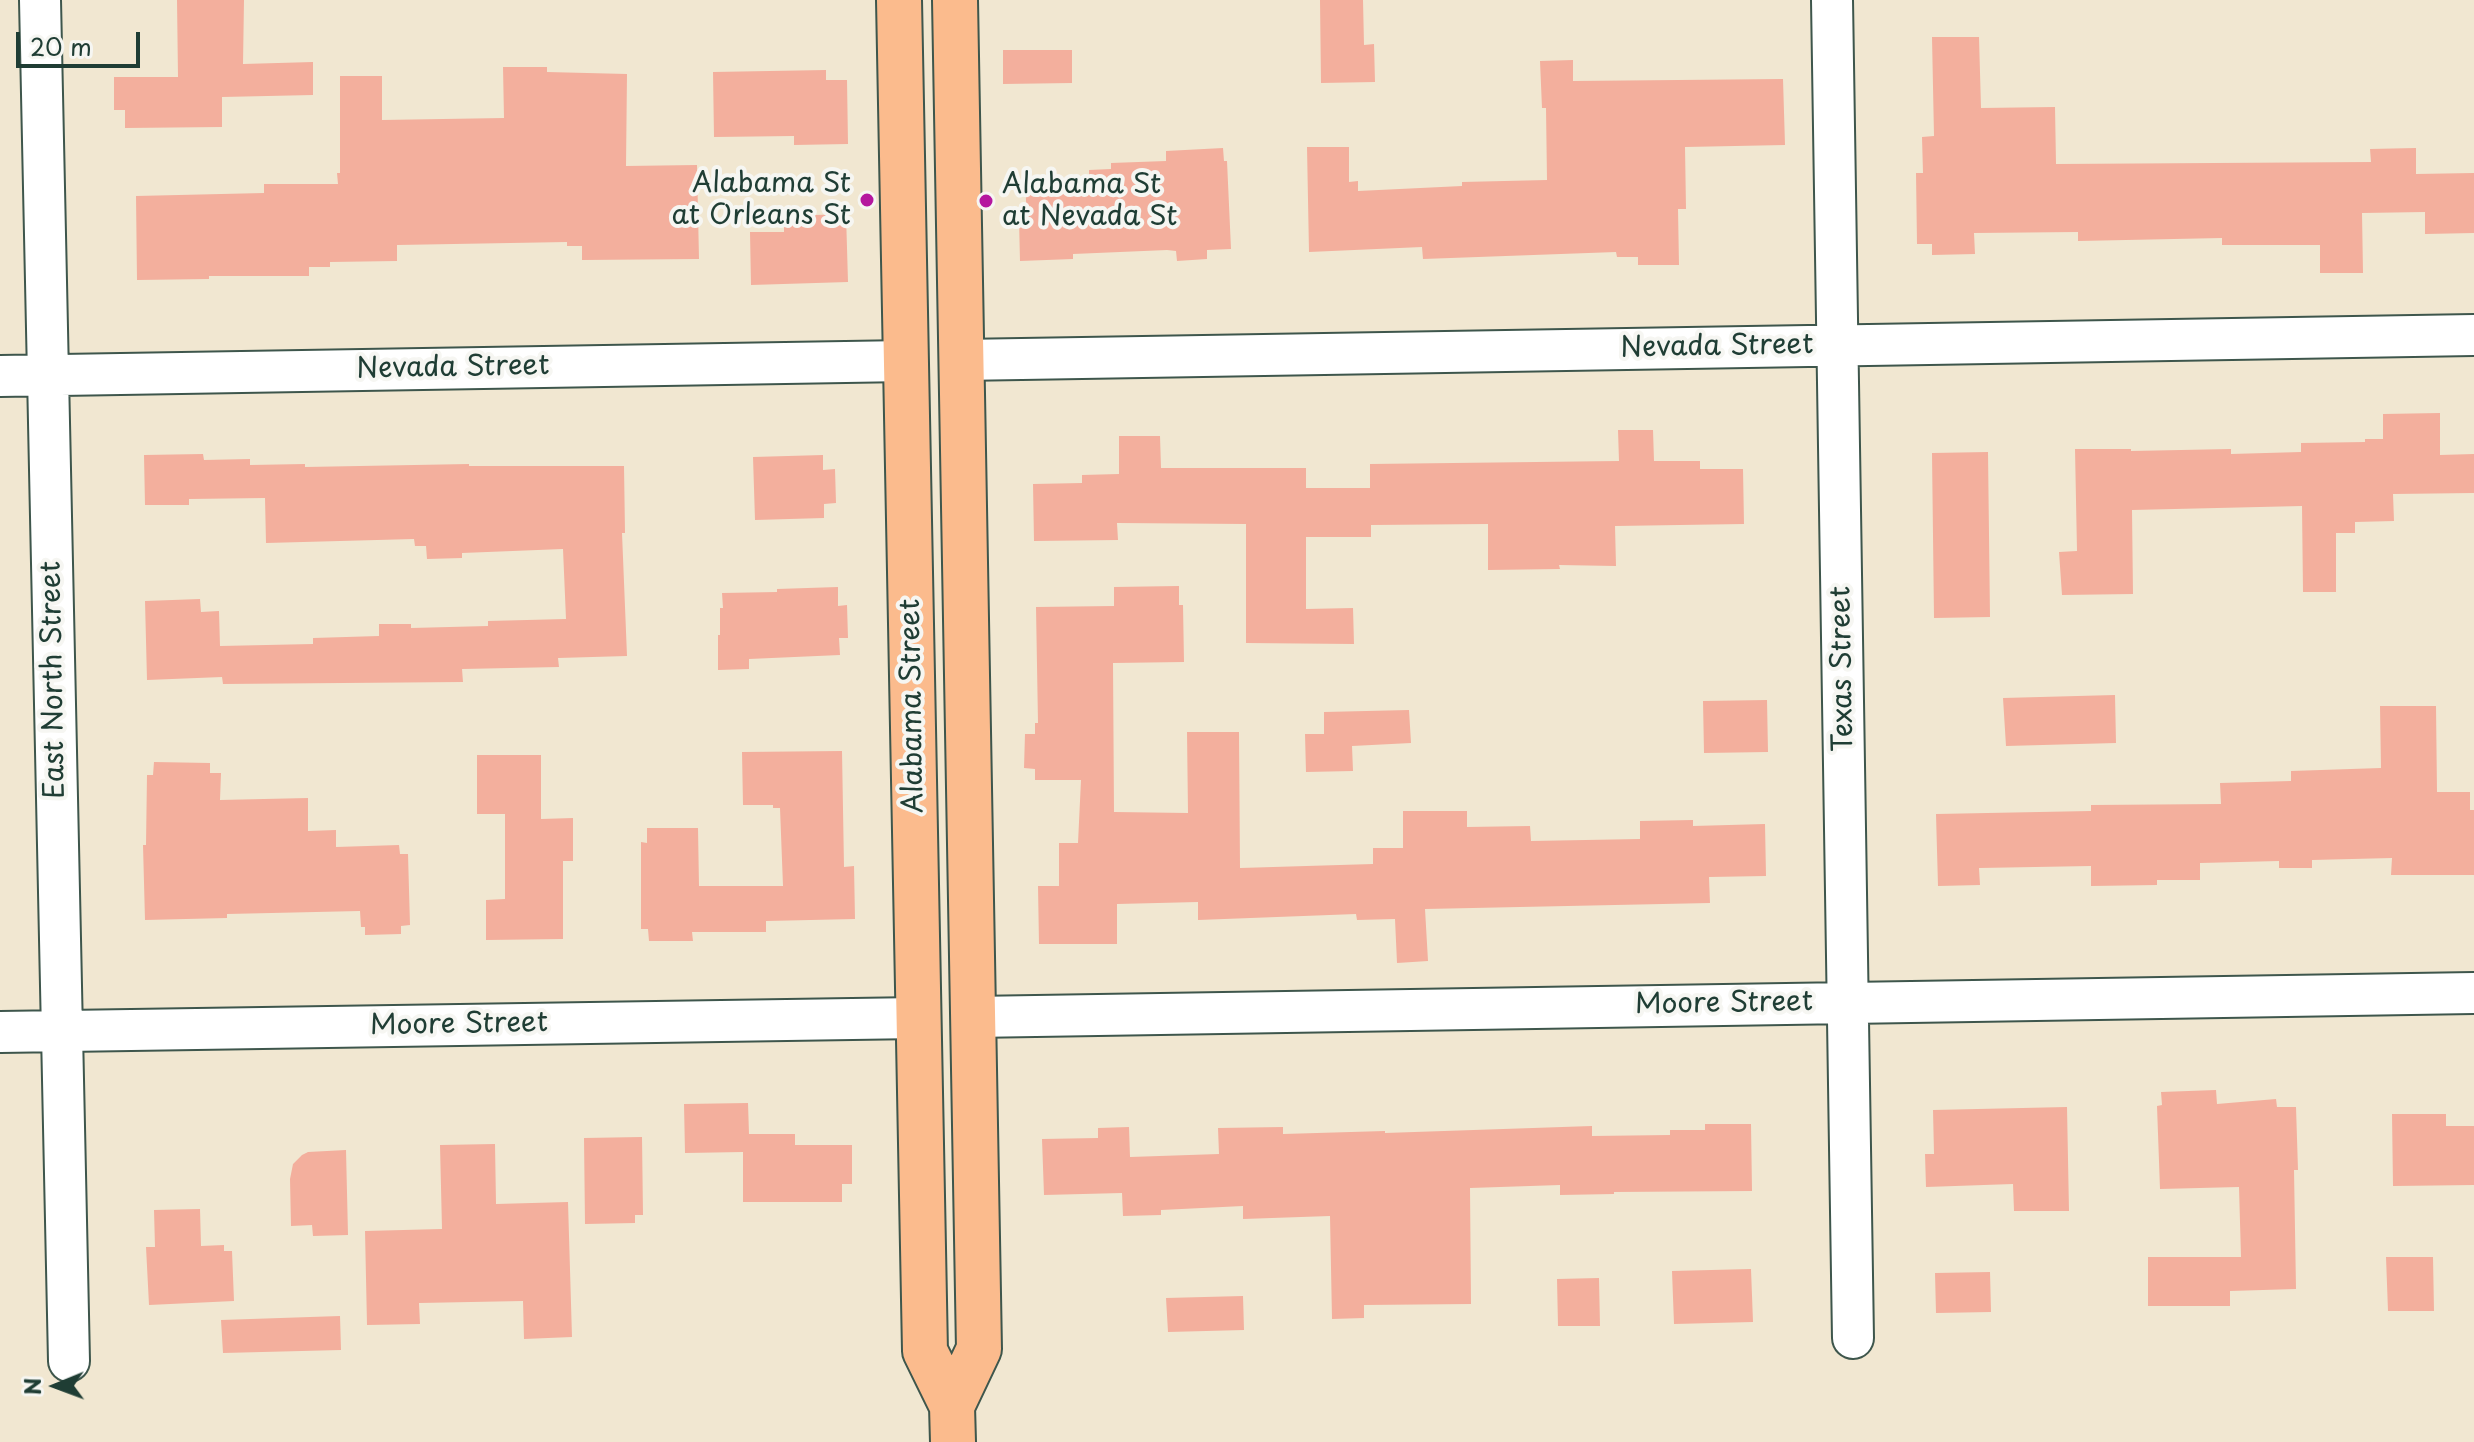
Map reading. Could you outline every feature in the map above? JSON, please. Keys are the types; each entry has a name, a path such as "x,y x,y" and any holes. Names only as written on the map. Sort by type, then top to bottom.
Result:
{"main road":[{"name":"Alabama Street","path":"899,0 925,1351 952,1424"},
{"name":"Alabama Street","path":"952,1424 979,1349 955,0"}],"street":[{"name":"East North Street","path":"40,0 69,1361"},
{"name":"Texas Street","path":"1832,0 1853,1338"},
{"name":"Nevada Street","path":"961,360 2474,335"},
{"name":"Nevada Street","path":"0,376 906,361"},
{"name":"Moore Street","path":"973,1017 2474,993"},
{"name":"Moore Street","path":"0,1032 918,1018"}],"building":[{"path":"177,0 244,0 243,64 313,62 313,95 222,97 222,127 125,128 125,110 114,110 114,77 178,77"},
{"path":"1320,0 1363,0 1364,45 1374,44 1375,82 1321,83"},
{"path":"1932,37 1979,37 1981,108 2055,107 2056,164 2371,162 2370,149 2416,148 2416,174 2474,173 2474,233 2425,234 2425,212 2362,213 2363,273 2320,273 2320,245 2222,245 2222,238 2078,241 2078,232 1974,233 1975,254 1932,255 1932,244 1917,244 1916,173 1923,173 1922,137 1934,136"},
{"path":"1003,50 1072,50 1072,83 1003,84"},
{"path":"1573,60 1573,81 1783,79 1785,145 1685,147 1686,209 1678,209 1679,265 1638,265 1638,257 1617,257 1616,252 1423,259 1422,247 1309,252 1307,147 1349,147 1349,182 1358,181 1358,191 1462,186 1462,182 1547,180 1546,108 1542,108 1540,61"},
{"path":"503,67 547,67 547,72 627,74 626,166 697,165 699,259 582,260 582,246 567,246 567,242 397,245 397,261 330,262 330,267 309,267 309,276 137,280 136,196 264,193 264,184 338,184 340,76 382,76 382,120 504,118"},
{"path":"826,70 826,80 847,80 848,144 794,145 794,136 714,137 713,72"},
{"path":"1223,148 1224,161 1227,161 1231,249 1207,250 1207,259 1177,261 1176,251 1167,250 1073,254 1073,259 1020,261 1019,219 1027,219 1025,181 1089,180 1089,170 1111,169 1111,163 1166,161 1166,151"},
{"path":"846,214 848,282 751,285 750,232 784,232 784,216"},
{"path":"2440,413 2440,455 2474,454 2474,493 2393,494 2394,521 2355,522 2355,533 2336,533 2336,592 2303,592 2302,506 2132,510 2133,594 2062,595 2059,552 2077,551 2075,449 2231,449 2231,454 2301,452 2301,443 2383,439 2383,414"},
{"path":"1618,430 1653,430 1654,461 1700,461 1700,469 1743,469 1744,524 1615,526 1616,566 1559,565 1560,569 1488,570 1488,524 1371,525 1371,537 1306,537 1306,609 1353,608 1354,644 1246,643 1246,524 1117,523 1118,540 1034,541 1033,484 1082,483 1082,475 1119,474 1119,436 1160,436 1161,468 1306,468 1306,488 1370,488 1370,464 1619,461"},
{"path":"1988,452 1990,617 1934,618 1932,453"},
{"path":"203,454 204,460 250,459 250,465 305,464 305,467 469,464 624,466 625,533 622,533 627,656 558,658 559,667 462,669 463,682 223,684 222,677 147,680 145,601 200,599 201,612 219,611 220,646 313,644 313,638 379,636 379,624 411,624 411,628 488,626 488,621 566,619 563,549 462,553 462,558 427,559 426,546 415,546 414,539 266,543 265,498 189,499 189,505 145,505 144,455"},
{"path":"823,455 823,470 835,469 836,503 824,504 824,518 755,520 753,457"},
{"path":"1179,586 1179,605 1183,605 1184,662 1113,663 1114,812 1188,813 1187,732 1239,732 1240,868 1373,864 1373,848 1403,848 1403,811 1467,811 1467,827 1530,826 1531,841 1640,839 1640,821 1693,820 1693,826 1765,824 1766,876 1709,877 1710,903 1425,909 1428,961 1397,963 1395,919 1357,920 1356,914 1198,920 1198,902 1117,904 1117,944 1039,944 1038,886 1059,886 1059,843 1078,843 1081,780 1035,780 1035,769 1024,768 1025,734 1035,734 1035,723 1038,723 1036,607 1114,606 1114,587"},
{"path":"838,587 838,606 847,605 848,638 839,638 840,655 749,659 749,669 718,670 722,593"},
{"path":"2115,695 2116,743 2006,746 2003,698"},
{"path":"1767,700 1768,752 1704,753 1703,701"},
{"path":"2380,706 2436,706 2437,792 2470,792 2470,810 2474,810 2474,875 2391,875 2392,858 2312,860 2312,868 2279,868 2279,861 2200,863 2200,880 2157,880 2157,885 2091,886 2091,866 1979,868 1980,885 1938,886 1936,814 2091,811 2091,805 2221,804 2220,783 2291,781 2291,771 2381,768"},
{"path":"1409,710 1411,743 1352,746 1353,771 1306,772 1305,734 1324,734 1324,712"},
{"path":"842,751 844,867 854,866 855,919 766,921 766,932 692,932 693,941 649,941 648,929 641,929 641,842 647,843 647,828 698,828 699,886 783,886 780,808 773,808 773,805 743,805 742,752"},
{"path":"477,755 541,755 541,819 573,818 573,861 563,861 563,939 486,940 486,900 505,899 505,814 477,814"},
{"path":"154,762 210,763 210,773 221,773 220,800 308,798 308,831 336,830 336,847 399,845 400,854 408,854 410,925 401,926 401,934 365,935 360,911 227,914 227,918 145,920 143,845 146,845 147,775 153,775"},
{"path":"2216,1090 2217,1104 2276,1099 2277,1107 2296,1107 2296,1289 2230,1291 2230,1306 2148,1306 2148,1257 2241,1257 2239,1187 2160,1189 2157,1106 2162,1105 2161,1092"},
{"path":"748,1103 749,1134 795,1134 795,1145 852,1145 852,1184 842,1184 842,1202 743,1202 743,1152 685,1153 684,1104"},
{"path":"2067,1107 2069,1211 2014,1211 2013,1184 1926,1187 1925,1154 1934,1154 1933,1110"},
{"path":"2392,1114 2446,1114 2446,1126 2474,1126 2474,1185 2393,1186"},
{"path":"1705,1124 1751,1124 1752,1191 1560,1195 1560,1185 1470,1188 1471,1304 1364,1305 1364,1318 1332,1319 1330,1216 1243,1219 1243,1206 1161,1210 1161,1215 1123,1216 1122,1193 1044,1195 1042,1139 1098,1138 1098,1128 1129,1127 1130,1157 1219,1154 1218,1128 1283,1127 1283,1134 1592,1126 1592,1136 1670,1135 1670,1130 1705,1130"},
{"path":"642,1137 643,1215 635,1215 635,1223 585,1224 584,1138"},
{"path":"495,1144 496,1204 568,1202 572,1337 524,1339 523,1301 419,1303 420,1324 367,1325 365,1231 442,1229 440,1145"},
{"path":"346,1150 348,1235 313,1236 312,1225 291,1226 290,1179 293,1164 308,1152"},
{"path":"200,1209 201,1246 224,1245 224,1251 232,1251 234,1301 149,1305 146,1247 155,1247 154,1210"},
{"path":"2386,1257 2433,1257 2434,1311 2388,1311"},
{"path":"1751,1269 1753,1322 1674,1324 1672,1271"},
{"path":"1990,1272 1991,1312 1936,1313 1935,1273"},
{"path":"1599,1278 1600,1326 1558,1326 1557,1279"},
{"path":"1243,1296 1244,1330 1168,1332 1166,1298"},
{"path":"340,1316 341,1350 223,1353 221,1320"}],"place":[{"name":"Alabama St at Orleans St","path":"867,200"},
{"name":"Alabama St at Nevada St","path":"986,201"}]}
